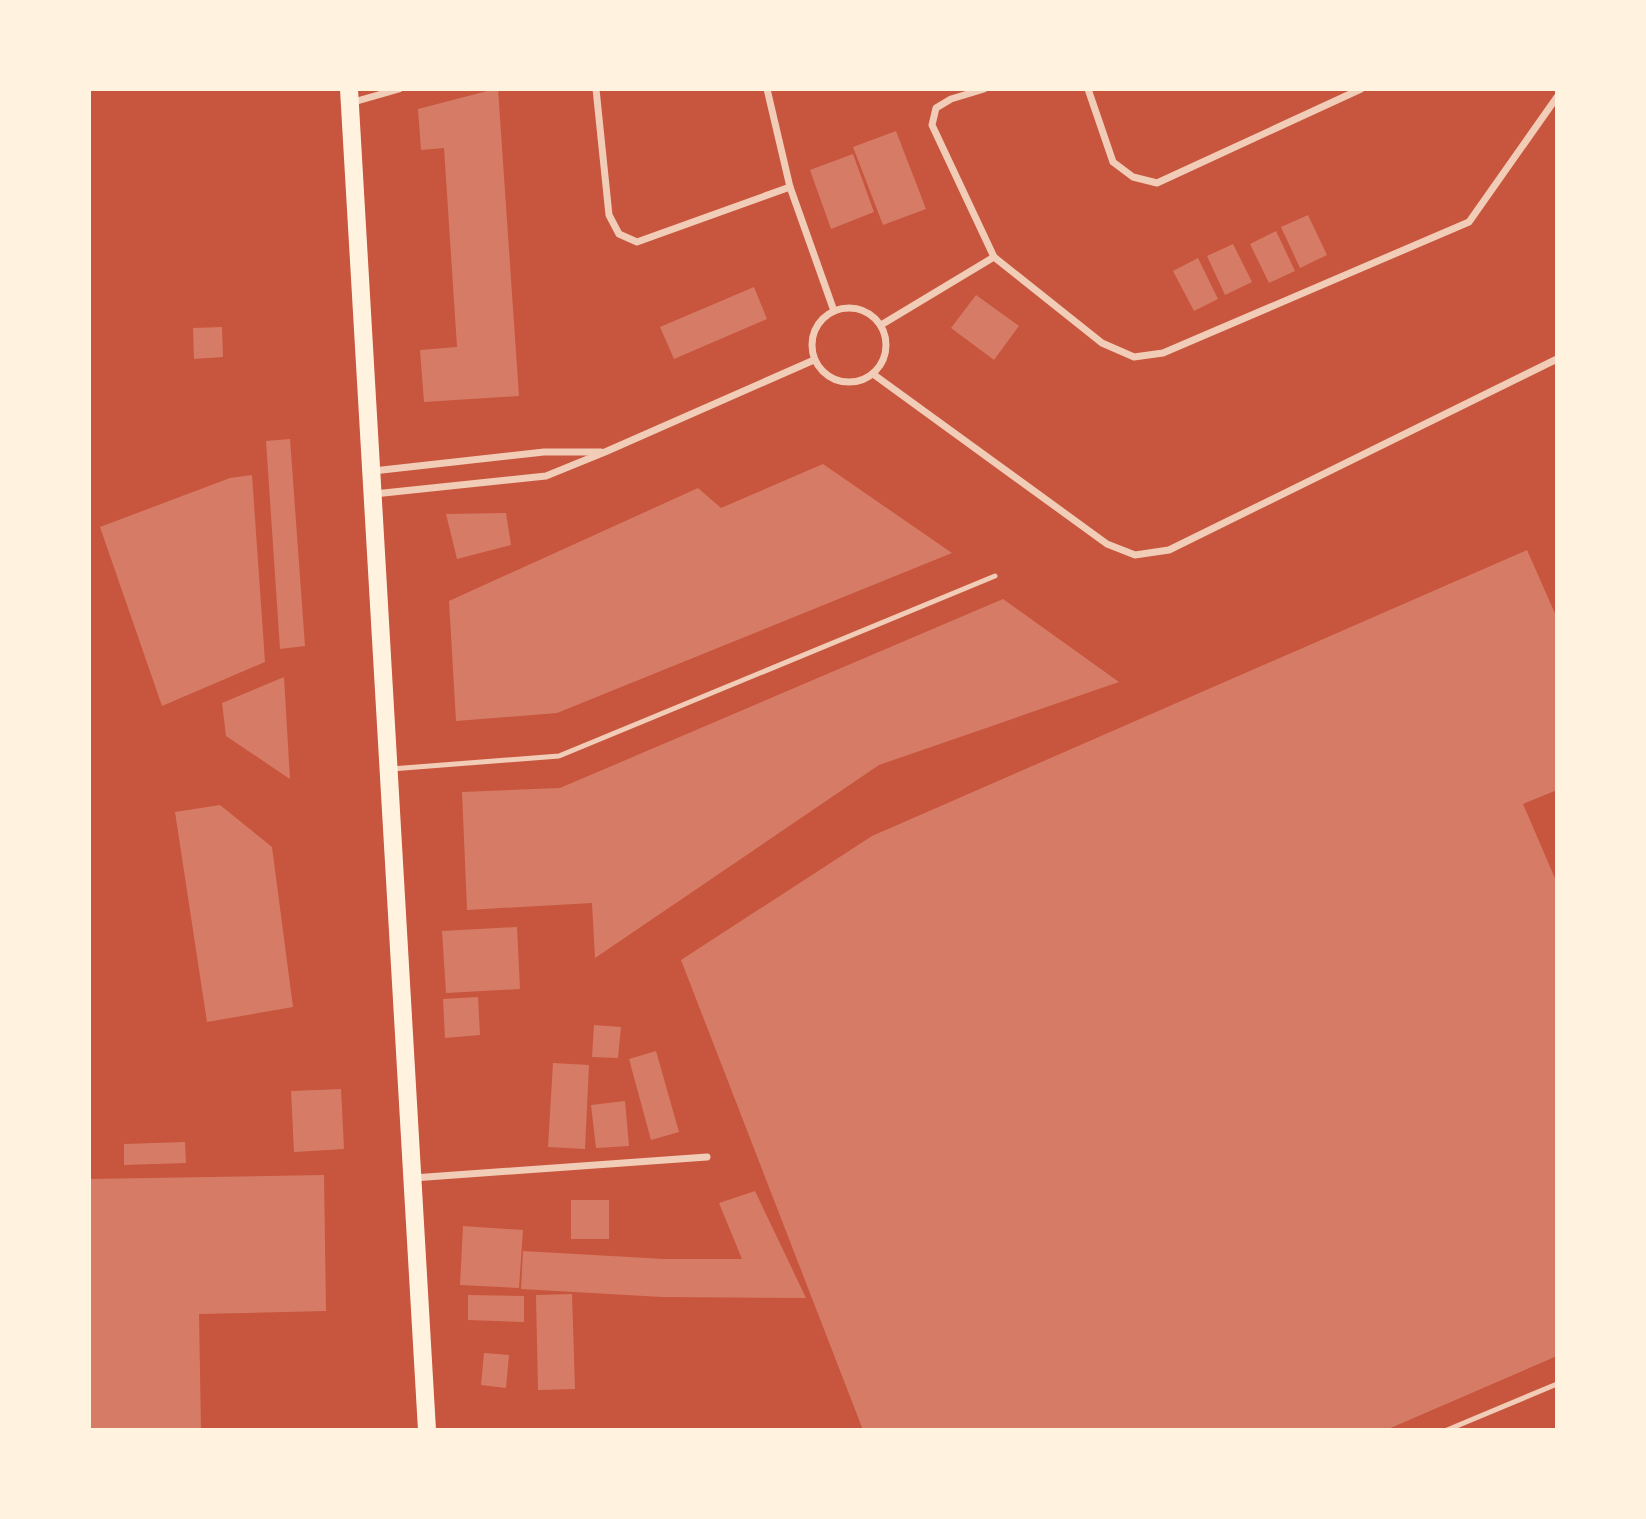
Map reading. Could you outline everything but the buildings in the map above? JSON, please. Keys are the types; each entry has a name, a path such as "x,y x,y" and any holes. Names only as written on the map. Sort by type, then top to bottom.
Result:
{"main road":[{"path":"349,96 427,1430"}],"street":[{"path":"349,96 399,89"},
{"path":"596,89 609,215 619,234 637,242 790,187"},
{"path":"767,89 790,187 834,311"},
{"path":"984,89 951,99 936,108 932,125 994,257 1102,342 1134,357 1163,353 1469,222 1557,97"},
{"path":"1088,89 1114,162 1133,177 1157,183 1361,89"},
{"path":"881,325 994,257"},
{"path":"855,308 865,311 881,325 886,338 886,351 882,363 873,374 848,382 834,379 822,371 814,360 812,337 824,317 834,311 855,308"},
{"path":"873,374 1107,544 1135,555 1168,550 1557,359"},
{"path":"373,495 546,476 814,360"},
{"path":"372,471 544,452 605,452"},
{"path":"412,1178 707,1157"}],"lane":[{"path":"388,770 559,756 996,576"},
{"path":"1447,1430 1557,1384"}]}
